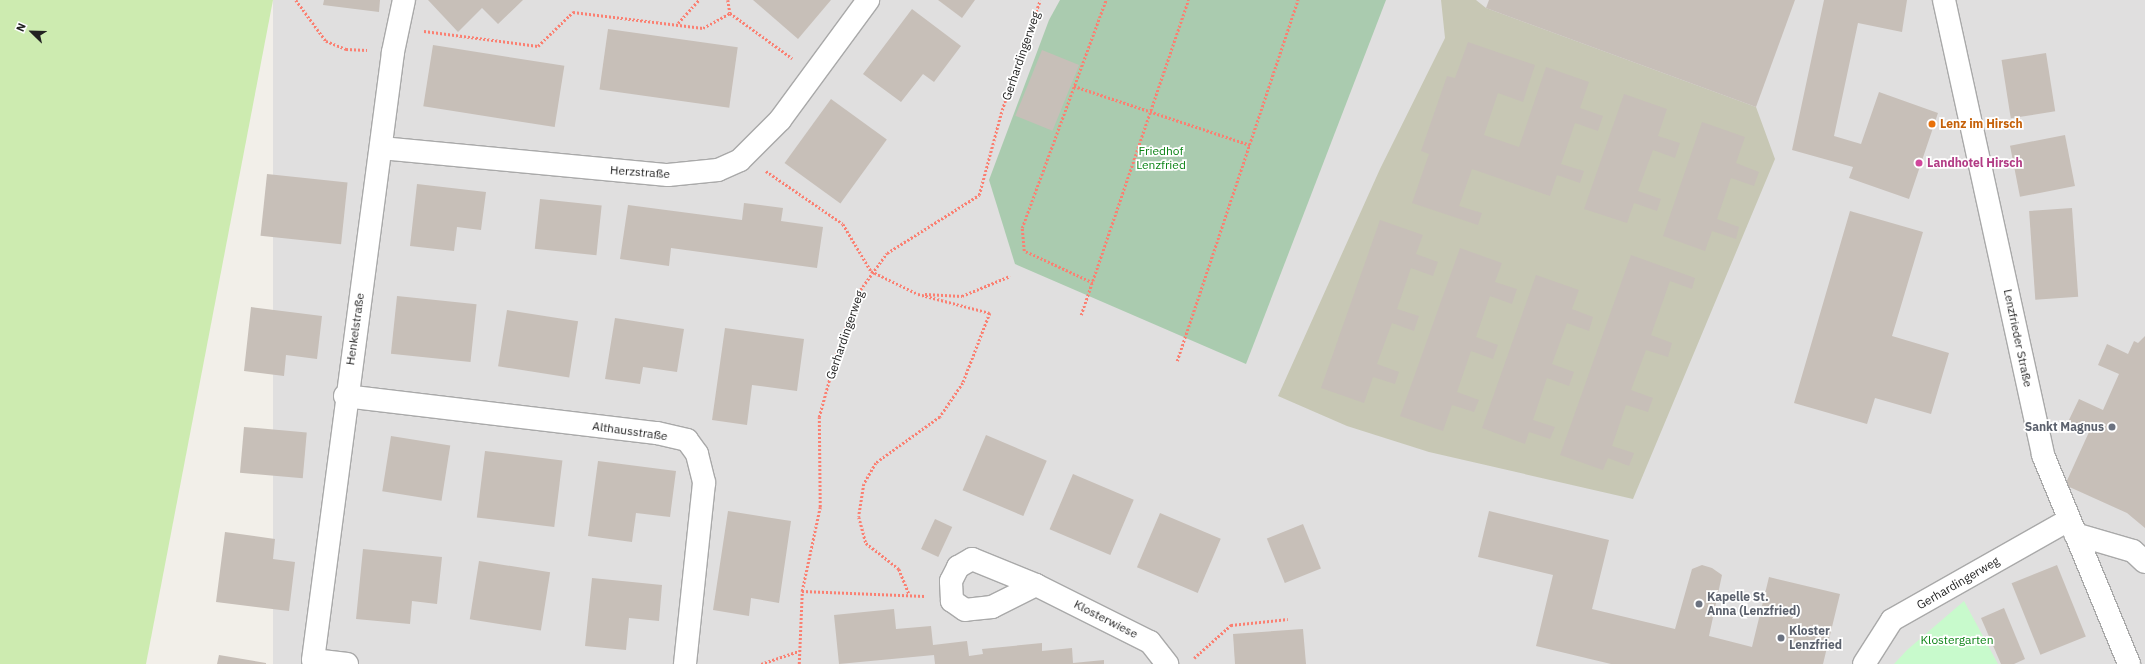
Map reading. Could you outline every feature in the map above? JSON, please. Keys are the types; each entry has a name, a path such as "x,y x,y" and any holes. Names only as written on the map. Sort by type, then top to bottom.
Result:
{"street":[{"name":"Henkelstraße","path":"347,664 313,660 345,396 381,148 393,52 404,0"},
{"name":"Herzstraße","path":"381,148 668,175 718,170 740,160 780,120 868,0"},
{"name":"Lenzfrieder Straße","path":"1944,0 2043,455 2129,664"},
{"name":"Althausstraße","path":"345,396 658,433 687,440 696,454 704,483 685,664"},
{"path":"2072,527 2133,551 2145,562"},
{"name":"Gerhardingerweg","path":"1864,664 1892,620 2072,527"},
{"name":"Klosterwiese","path":"952,601 951,581 958,567 972,559 1036,585 1150,642 1167,664"},
{"path":"952,601 965,610 980,610 1036,585"}],"path":[{"path":"296,0 326,41 346,49 393,52"},
{"path":"678,24 699,0"},
{"path":"728,0 730,13 813,74"},
{"name":"Gerhardingerweg","path":"799,664 802,591 820,507 819,417 838,348 858,292 871,271 887,253 979,195 1011,82 1040,0"},
{"path":"1093,283 1024,251 1022,228 1106,0"},
{"path":"1081,315 1188,0"},
{"path":"1177,361 1298,0"},
{"path":"398,28 538,46 573,12 703,28 730,13"},
{"path":"1074,86 1250,145"},
{"path":"740,160 776,176 843,224 871,271 918,294 990,313 963,383 940,418 876,463 864,484 859,517 866,543 899,569 909,594"},
{"path":"918,294 962,296 1010,276"},
{"path":"802,591 909,594 952,601"},
{"path":"1187,664 1231,625 1288,619"},
{"path":"761,664 799,651"}],"shaded area":[{"path":"273,0 2145,0 2145,664 273,664"},
{"path":"1441,0 1476,0 1486,8 1756,107 1775,159 1633,499 1429,452 1347,426 1278,396 1380,169 1445,38"}],"green space":[{"path":"0,0 273,0 146,664 0,664"},
{"name":"Friedhof Lenzfried","path":"1060,0 1386,0 1246,364 1015,264 989,180 1049,20"},
{"name":"Klostergarten","path":"1964,601 1998,664 1894,664 1907,650"}],"building":[{"path":"324,0 380,0 379,12 323,5"},
{"path":"428,0 523,0 498,24 482,8 458,32"},
{"path":"753,0 831,0 798,39"},
{"path":"938,0 975,0 962,18"},
{"path":"1489,0 1795,0 1756,107 1486,8"},
{"path":"1824,0 1907,0 1902,32 1858,23 1834,136 1861,144 1879,92 1938,113 1909,199 1849,178 1853,167 1792,150"},
{"path":"912,9 961,46 934,82 923,74 901,102 863,74"},
{"path":"608,29 738,47 729,108 600,89"},
{"path":"1468,42 1535,65 1523,102 1498,93 1484,135 1519,147 1546,67 1589,82 1580,108 1603,116 1598,131 1575,123 1561,164 1584,171 1580,183 1557,175 1550,196 1472,169 1459,206 1482,213 1478,225 1412,203 1429,154 1421,151 1447,76 1455,78"},
{"path":"433,45 564,66 555,127 423,106"},
{"path":"1042,50 1079,65 1052,131 1015,116"},
{"path":"2046,53 2055,111 2011,118 2002,60"},
{"path":"1624,94 1667,109 1658,136 1680,143 1675,158 1653,150 1638,191 1661,199 1657,211 1634,203 1627,223 1584,209"},
{"path":"831,99 887,140 840,203 785,163"},
{"path":"1702,122 1745,137 1736,163 1759,172 1754,186 1731,178 1717,219 1739,227 1736,239 1712,231 1705,251 1663,236"},
{"path":"2065,135 2075,186 2020,197 2010,146"},
{"path":"267,174 348,182 341,244 261,236"},
{"path":"417,184 486,192 481,230 457,227 454,251 410,246"},
{"path":"540,199 602,205 596,255 535,249"},
{"path":"744,203 783,208 781,221 823,227 817,268 671,248 669,266 620,259 628,205 742,220"},
{"path":"2072,208 2078,297 2035,300 2029,211"},
{"path":"1850,211 1923,232 1892,336 1949,353 1931,414 1875,398 1867,424 1794,403"},
{"path":"1380,220 1423,235 1416,254 1438,262 1433,276 1411,268 1397,309 1419,316 1414,331 1392,323 1377,364 1399,372 1395,384 1373,377 1364,403 1321,388"},
{"path":"1460,248 1502,263 1495,282 1517,289 1512,304 1490,296 1476,337 1498,345 1493,359 1471,351 1457,392 1479,400 1474,412 1452,405 1443,431 1400,416"},
{"path":"1631,255 1695,278 1692,289 1670,281 1651,335 1672,343 1668,357 1646,350 1631,390 1653,398 1648,412 1626,405 1612,446 1634,453 1629,466 1608,458 1603,470 1560,455"},
{"path":"1536,275 1579,290 1572,309 1593,317 1589,331 1567,323 1552,364 1574,372 1569,386 1547,378 1533,420 1555,427 1550,439 1529,432 1525,444 1482,428"},
{"path":"397,296 477,304 470,362 391,354"},
{"path":"251,307 322,316 317,359 286,355 284,376 244,371"},
{"path":"507,310 578,321 569,378 498,366"},
{"path":"615,318 684,329 677,372 643,367 640,384 605,379"},
{"path":"725,328 804,339 797,391 752,385 747,425 712,420"},
{"name":"Sankt Magnus","path":"2145,336 2145,528 2127,513 2065,485 2089,432 2068,422 2079,399 2103,410 2119,374 2098,365 2107,344 2128,354 2134,341 2138,343"},
{"path":"244,427 307,432 303,478 240,473"},
{"path":"986,435 1047,461 1023,516 963,490"},
{"path":"391,436 450,445 442,501 382,491"},
{"path":"485,451 562,461 554,527 477,518"},
{"path":"598,461 676,471 670,517 636,513 632,542 588,536"},
{"path":"1073,474 1134,500 1110,555 1050,529"},
{"path":"728,511 791,521 779,603 751,598 749,616 713,610"},
{"name":"Kloster Lenzfried","path":"1489,511 1609,540 1592,609 1675,629 1692,569 1702,565 1712,568 1722,575 1709,636 1752,647 1769,577 1840,594 1823,664 1611,664 1536,646 1553,575 1478,557"},
{"path":"1160,513 1221,539 1198,593 1137,567"},
{"path":"935,519 952,527 938,557 921,549"},
{"path":"1303,524 1321,569 1285,583 1267,539"},
{"path":"225,532 275,539 273,559 295,562 289,611 216,602"},
{"path":"363,549 442,557 437,604 412,601 410,624 356,619"},
{"path":"479,561 550,572 541,631 470,619"},
{"path":"2057,565 2086,636 2040,655 2012,583"},
{"path":"592,578 662,585 659,621 629,618 626,650 585,646"},
{"path":"2004,608 2025,659 2014,664 2001,664 1981,618"},
{"path":"894,609 896,629 931,626 933,645 967,641 969,656 983,654 982,649 1042,643 1042,651 1072,648 1073,663 1104,660 1104,664 935,664 934,655 839,664 834,615"},
{"path":"1303,629 1306,664 1235,664 1233,634"},
{"path":"219,655 266,663 266,664 217,664"}],"place":[{"name":"Lenz im Hirsch","path":"1932,124"},
{"name":"Landhotel Hirsch","path":"1919,163"},
{"name":"Sankt Magnus","path":"2112,427"},
{"name":"Kapelle St. Anna (Lenzfried)","path":"1699,604"},
{"name":"Kloster Lenzfried","path":"1781,638"}]}
